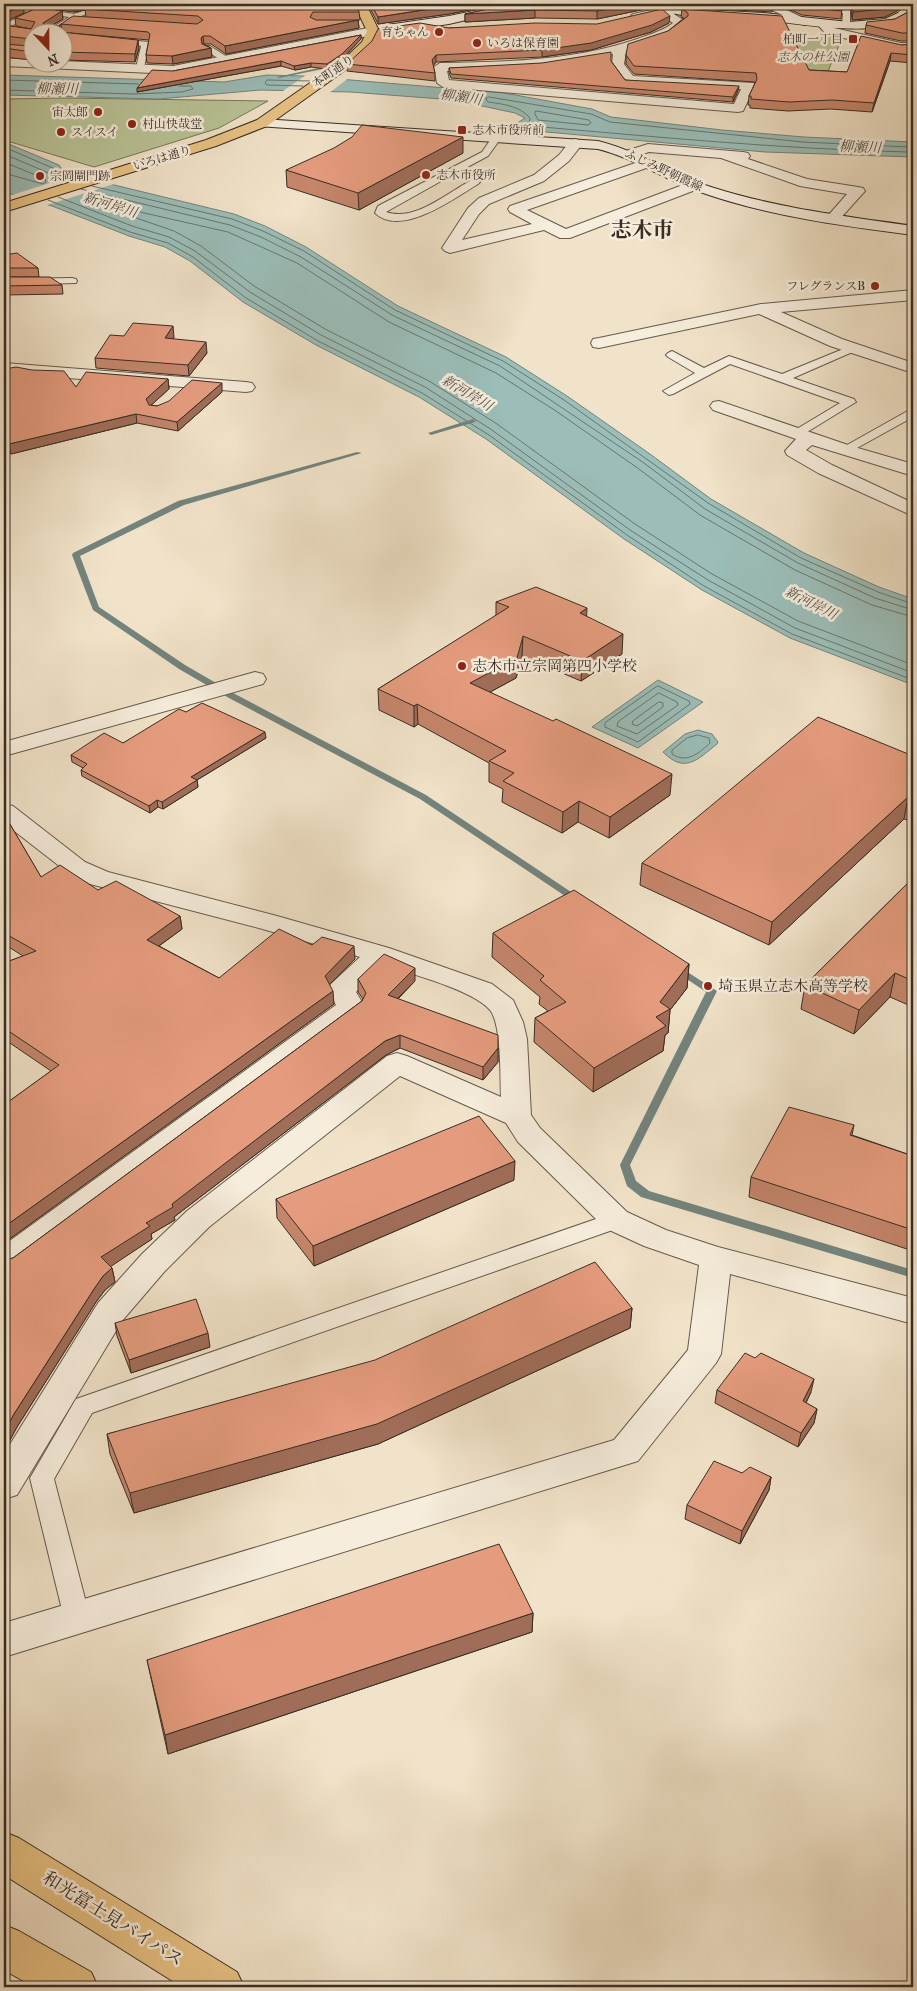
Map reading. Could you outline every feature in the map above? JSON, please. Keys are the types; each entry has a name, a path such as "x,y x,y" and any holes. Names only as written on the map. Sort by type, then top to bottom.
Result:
{"main road":[{"path":"360,4 372,27"},
{"name":"本町通り","path":"262,123 359,53 372,36 372,27"},
{"name":"いろは通り","path":"4,208 211,143 262,123"},
{"name":"和光富士見バイパス","path":"4,1852 222,1987"},
{"path":"4,1946 76,1987"}],"street":[{"path":"72,65 173,70 228,60 372,27 419,24 482,14 523,4"},
{"path":"659,4 671,9"},
{"path":"765,4 808,23"},
{"path":"624,19 671,9 693,8 776,17 808,23 874,24 895,20 908,11 912,4"},
{"path":"629,80 749,86 738,108 443,83 440,67 551,63 620,50 672,31 680,22 668,15 671,9"},
{"path":"67,22 74,18"},
{"path":"419,24 449,29 468,28"},
{"path":"824,24 830,31 901,47 913,47"},
{"path":"620,50 618,64 629,80 630,99"},
{"path":"4,62 22,62"},
{"name":"ふじみ野朝霞線","path":"262,123 576,143 611,148 631,154 693,186 767,206 913,231"},
{"path":"547,225 450,248 473,211 484,201 539,178 564,158 576,143"},
{"path":"631,154 648,148 762,158"},
{"path":"725,155 772,173 797,180 858,191 833,218"},
{"path":"647,163 515,209 565,235 693,186"},
{"path":"599,344 761,309 913,295"},
{"path":"761,309 798,327 913,368"},
{"path":"4,368 246,387"},
{"path":"173,396 188,382"},
{"path":"720,406 844,450 910,466"},
{"path":"736,431 762,422"},
{"path":"805,436 794,451 825,469 913,510"},
{"path":"4,749 255,679"},
{"path":"4,810 76,867 99,878 268,922 380,954 482,990 503,1006 512,1038 516,1116 529,1135 616,1220 655,1238 716,1258 913,1311"},
{"path":"4,1261 351,1007 341,990 380,954"},
{"path":"4,1484 110,1312 152,1263 198,1219 397,1063 516,1116"},
{"path":"4,1640 626,1451 704,1354 716,1258"}],"lane":[{"path":"812,4 817,10 847,11 846,25"},
{"path":"74,18 106,5 120,8"},
{"path":"4,6 89,21"},
{"path":"4,28 40,11"},
{"path":"358,24 372,27"},
{"path":"4,28 13,30"},
{"path":"72,37 146,44 140,68"},
{"path":"207,48 228,60"},
{"path":"451,172 473,177 476,182 413,216 395,218 380,213 382,208 485,154 496,138"},
{"path":"4,282 72,281"},
{"path":"784,378 853,348"},
{"path":"672,355 704,373"},
{"path":"669,391 729,360 850,402 805,436"},
{"path":"844,450 913,412"},
{"path":"77,1618 42,1478 84,1406 616,1220"}],"green space":[{"name":"志木の杜公園","path":"826,35 842,38 826,76 623,64 623,57 630,51 781,44"},
{"path":"4,99 268,101 219,128 94,167 4,140"}],"water":[{"name":"柳瀬川","path":"4,75 224,82 267,75 304,76 504,93 592,109 611,117 804,137 913,142 913,157 765,152 514,129 513,126 525,118 515,113 454,100 350,92 260,90 159,99 4,95"},
{"name":"新河岸川","path":"4,142 59,165 63,171 73,175 234,214 265,226 306,247 398,306 506,357 567,396 711,499 804,553 879,587 913,599 913,685 790,638 702,590 624,539 486,439 419,397 316,345 243,302 190,261 165,247 129,236 52,206 4,192"},
{"path":"658,680 703,702 638,748 592,727"},
{"path":"698,730 712,734 718,742 697,759 691,762 678,762 663,752 685,734"}],"pier":[{"path":"309,73 350,77 328,94 280,93"},
{"path":"78,174 114,184 44,206 9,196"}],"building":[{"path":"4,4 13,4 23,5 4,14"},
{"path":"86,4 190,6 355,4 359,12 313,12 310,17 316,20 358,20 225,46 210,36 203,36 201,38 202,44 211,48 172,56 146,55 150,34 148,32 72,25 72,22 64,22 73,16 197,24 203,20 198,16 85,9 89,6"},
{"path":"371,4 462,4 378,17"},
{"path":"512,4 635,4 597,11 535,10 465,14"},
{"path":"795,4 842,7 842,11 803,7"},
{"path":"852,4 898,4 886,9 853,12"},
{"path":"912,4 913,33 902,33 866,25 867,22 895,19 910,11"},
{"path":"39,7 62,11 45,22 15,18"},
{"path":"662,9 670,16 652,25 591,43 542,50 436,55 432,60 435,73 347,64 372,41 378,29 420,23 449,28 535,23 597,24"},
{"path":"682,9 782,16 809,70 847,72 861,36 902,45 913,44 913,55 891,53 874,103 832,100 789,102 751,99 751,96 749,96 757,79 756,73 634,66 626,55 628,44 668,31 688,16 688,13"},
{"path":"4,25 22,28 22,38 4,36"},
{"path":"72,33 138,40 135,54 72,52"},
{"path":"361,35 342,54 327,64 311,63 294,66 281,61 137,88 152,70 173,71"},
{"path":"4,44 22,45 22,51 4,48"},
{"path":"611,52 611,61 625,80 739,86 733,97 451,74 449,68 542,63"},
{"path":"362,125 463,137 358,193 286,170 334,148 352,137"},
{"path":"17,253 38,268 4,268 4,255"},
{"path":"4,277 50,277 62,285 4,286"},
{"path":"133,323 173,326 165,338 206,342 188,365 95,358 110,335 124,336"},
{"path":"4,367 5,369 16,367 32,370 64,371 76,387 86,372 168,379 146,399 149,405 157,406 169,401 192,380 222,383 177,422 136,414 9,444 4,439"},
{"path":"536,587 587,608 580,613 623,634 582,661 523,636 517,658 470,683 553,721 556,719 672,774 610,817 579,801 563,812 503,781 514,773 489,761 506,751 417,704 414,706 378,689 509,607 496,602"},
{"path":"202,703 265,732 191,777 197,780 162,802 157,800 149,806 81,770 87,764 71,755 104,733 123,743 179,709 186,712"},
{"path":"818,717 913,756 913,797 908,797 772,922 642,863"},
{"path":"4,814 41,877 60,865 98,890 116,881 180,916 147,940 219,978 279,929 312,945 322,937 354,946 325,976 333,991 4,1227 4,1105 59,1065 4,1028 4,963 36,951 4,933"},
{"path":"913,878 913,981 895,973 859,1010 805,985"},
{"path":"574,890 689,964 660,1002 670,1009 656,1017 666,1026 594,1068 535,1018 566,1002 540,980 544,976 493,933"},
{"path":"384,954 415,968 388,995 498,1035 498,1048 483,1067 400,1035 385,1041 172,1204 173,1207 146,1223 150,1226 101,1257 112,1268 103,1276 94,1289 4,1432 4,1260 13,1258 362,1001 366,993 358,979"},
{"path":"789,1107 854,1125 850,1135 913,1156 913,1230 751,1177"},
{"path":"479,1116 515,1161 313,1246 276,1199"},
{"path":"595,1262 632,1308 377,1424 130,1493 107,1434 375,1360"},
{"path":"196,1299 208,1333 129,1360 115,1323"},
{"path":"745,1353 755,1358 761,1353 814,1379 803,1401 817,1409 801,1433 717,1390"},
{"path":"714,1461 742,1473 750,1467 771,1477 742,1531 687,1505"},
{"path":"499,1544 533,1613 165,1735 147,1660"}],"waterway":[{"path":"279,77 350,62"},
{"path":"431,433 473,421"},
{"path":"359,453 181,503 76,555 96,608 182,667 232,696 423,797 577,900"},
{"path":"678,969 712,991 625,1165 631,1183 645,1194 913,1274"}],"place":[{"name":"育ちゃん","path":"439,32"},
{"name":"柏町一丁目","path":"853,39"},
{"name":"いろは保育園","path":"477,43"},
{"name":"宙太郎","path":"98,112"},
{"name":"村山快哉堂","path":"132,124"},
{"name":"志木市役所前","path":"462,130"},
{"name":"スイスイ","path":"61,132"},
{"name":"志木市役所","path":"426,175"},
{"name":"宗岡閘門跡","path":"40,176"},
{"name":"フレグランスB","path":"875,286"},
{"name":"志木市立宗岡第四小学校","path":"462,666"},
{"name":"埼玉県立志木高等学校","path":"708,986"}],"district":[{"name":"志木市","path":"642,230"}]}
